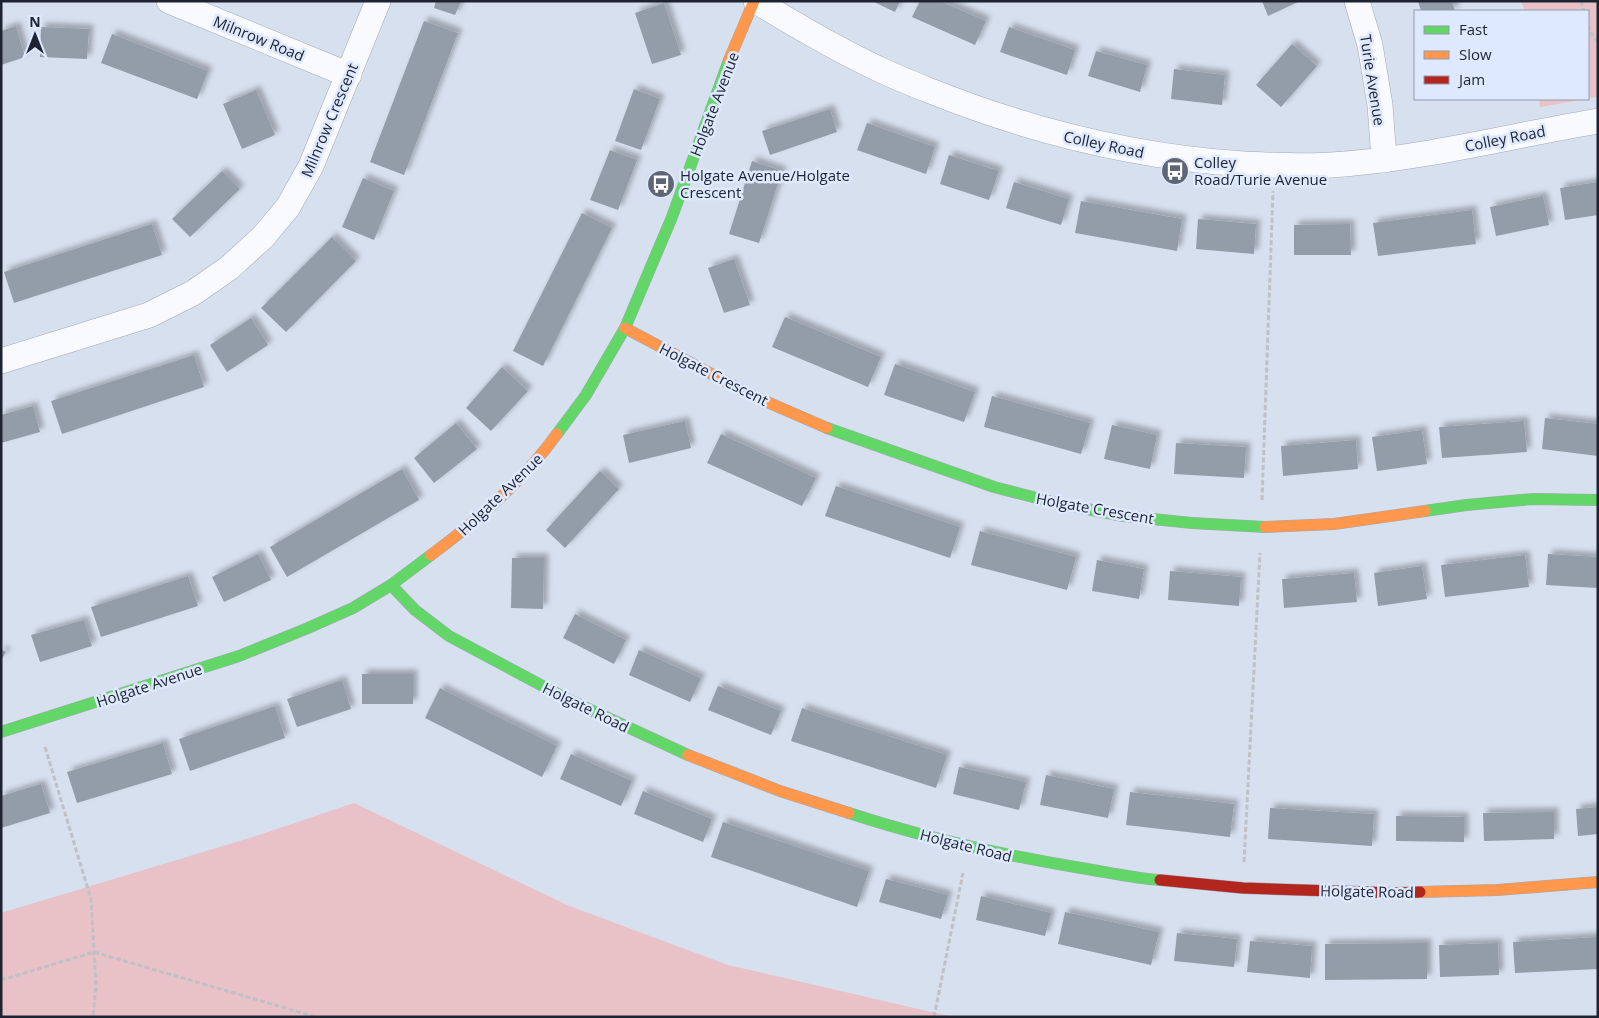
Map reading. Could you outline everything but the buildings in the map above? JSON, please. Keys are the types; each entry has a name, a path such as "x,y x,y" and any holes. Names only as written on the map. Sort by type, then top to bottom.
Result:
{"street":[{"name":"Milnrow Road","path":"169,1 349,74"},
{"name":"Milnrow Crescent","path":"1,361 149,315 193,293 229,268 263,237 288,207 312,166 378,1"},
{"name":"Colley Road","path":"755,1 822,41 884,72 964,104 1050,132 1128,150 1199,161 1274,166 1331,166 1384,160 1450,149 1598,121"},
{"name":"Holgate Avenue","path":"1,732 239,656 335,616 391,585 453,539 506,492 544,452 586,395 624,328 672,217 724,74 755,1"},
{"name":"Turie Avenue","path":"1357,1 1370,45 1380,104 1384,160"},
{"name":"Holgate Crescent","path":"624,328 751,395 835,432 994,487 1056,503 1122,516 1261,527 1334,524 1466,505 1533,499 1598,500"},
{"name":"Holgate Road","path":"391,585 415,610 449,636 569,700 680,752 780,791 879,824 1026,860 1148,879 1243,888 1396,893 1496,890 1598,882"}],"path":[{"path":"1589,28 1598,42"},
{"path":"37,721 91,899 96,986 93,1017"},
{"path":"934,1017 969,846"},
{"path":"1,980 94,952 316,1017"}],"shaded area":[{"path":"1521,1 1598,1 1598,97 1589,98 1589,10 1525,10"},
{"path":"1539,100 1580,100 1540,107"},
{"path":"354,803 567,905 728,965 953,1017 1,1017 1,913 256,836"}],"traffic: fast":[{"path":"557,434 586,395 625,328 672,217 729,60"},
{"path":"827,428 994,487 1056,503 1123,516 1192,523 1265,527"},
{"path":"1425,511 1533,499 1598,500"},
{"path":"1,732 239,656 308,628 353,608 391,585 431,555"},
{"path":"391,585 415,610 449,636 569,700 688,755"},
{"path":"849,813 935,838 993,851 1120,875 1160,880"}],"traffic: slow":[{"path":"729,60 754,1"},
{"path":"625,328 751,395 827,428"},
{"path":"431,555 465,528 514,484 557,434"},
{"path":"1265,527 1334,524 1425,511"},
{"path":"688,755 780,791 849,813"},
{"path":"1420,892 1497,890 1598,882"}],"traffic: jam":[{"path":"1160,880 1243,888 1396,893 1420,892"}],"place":[{"name":"Colley Road/Turie Avenue","path":"1175,171"},
{"name":"Holgate Avenue/Holgate Crescent","path":"661,184"}]}
